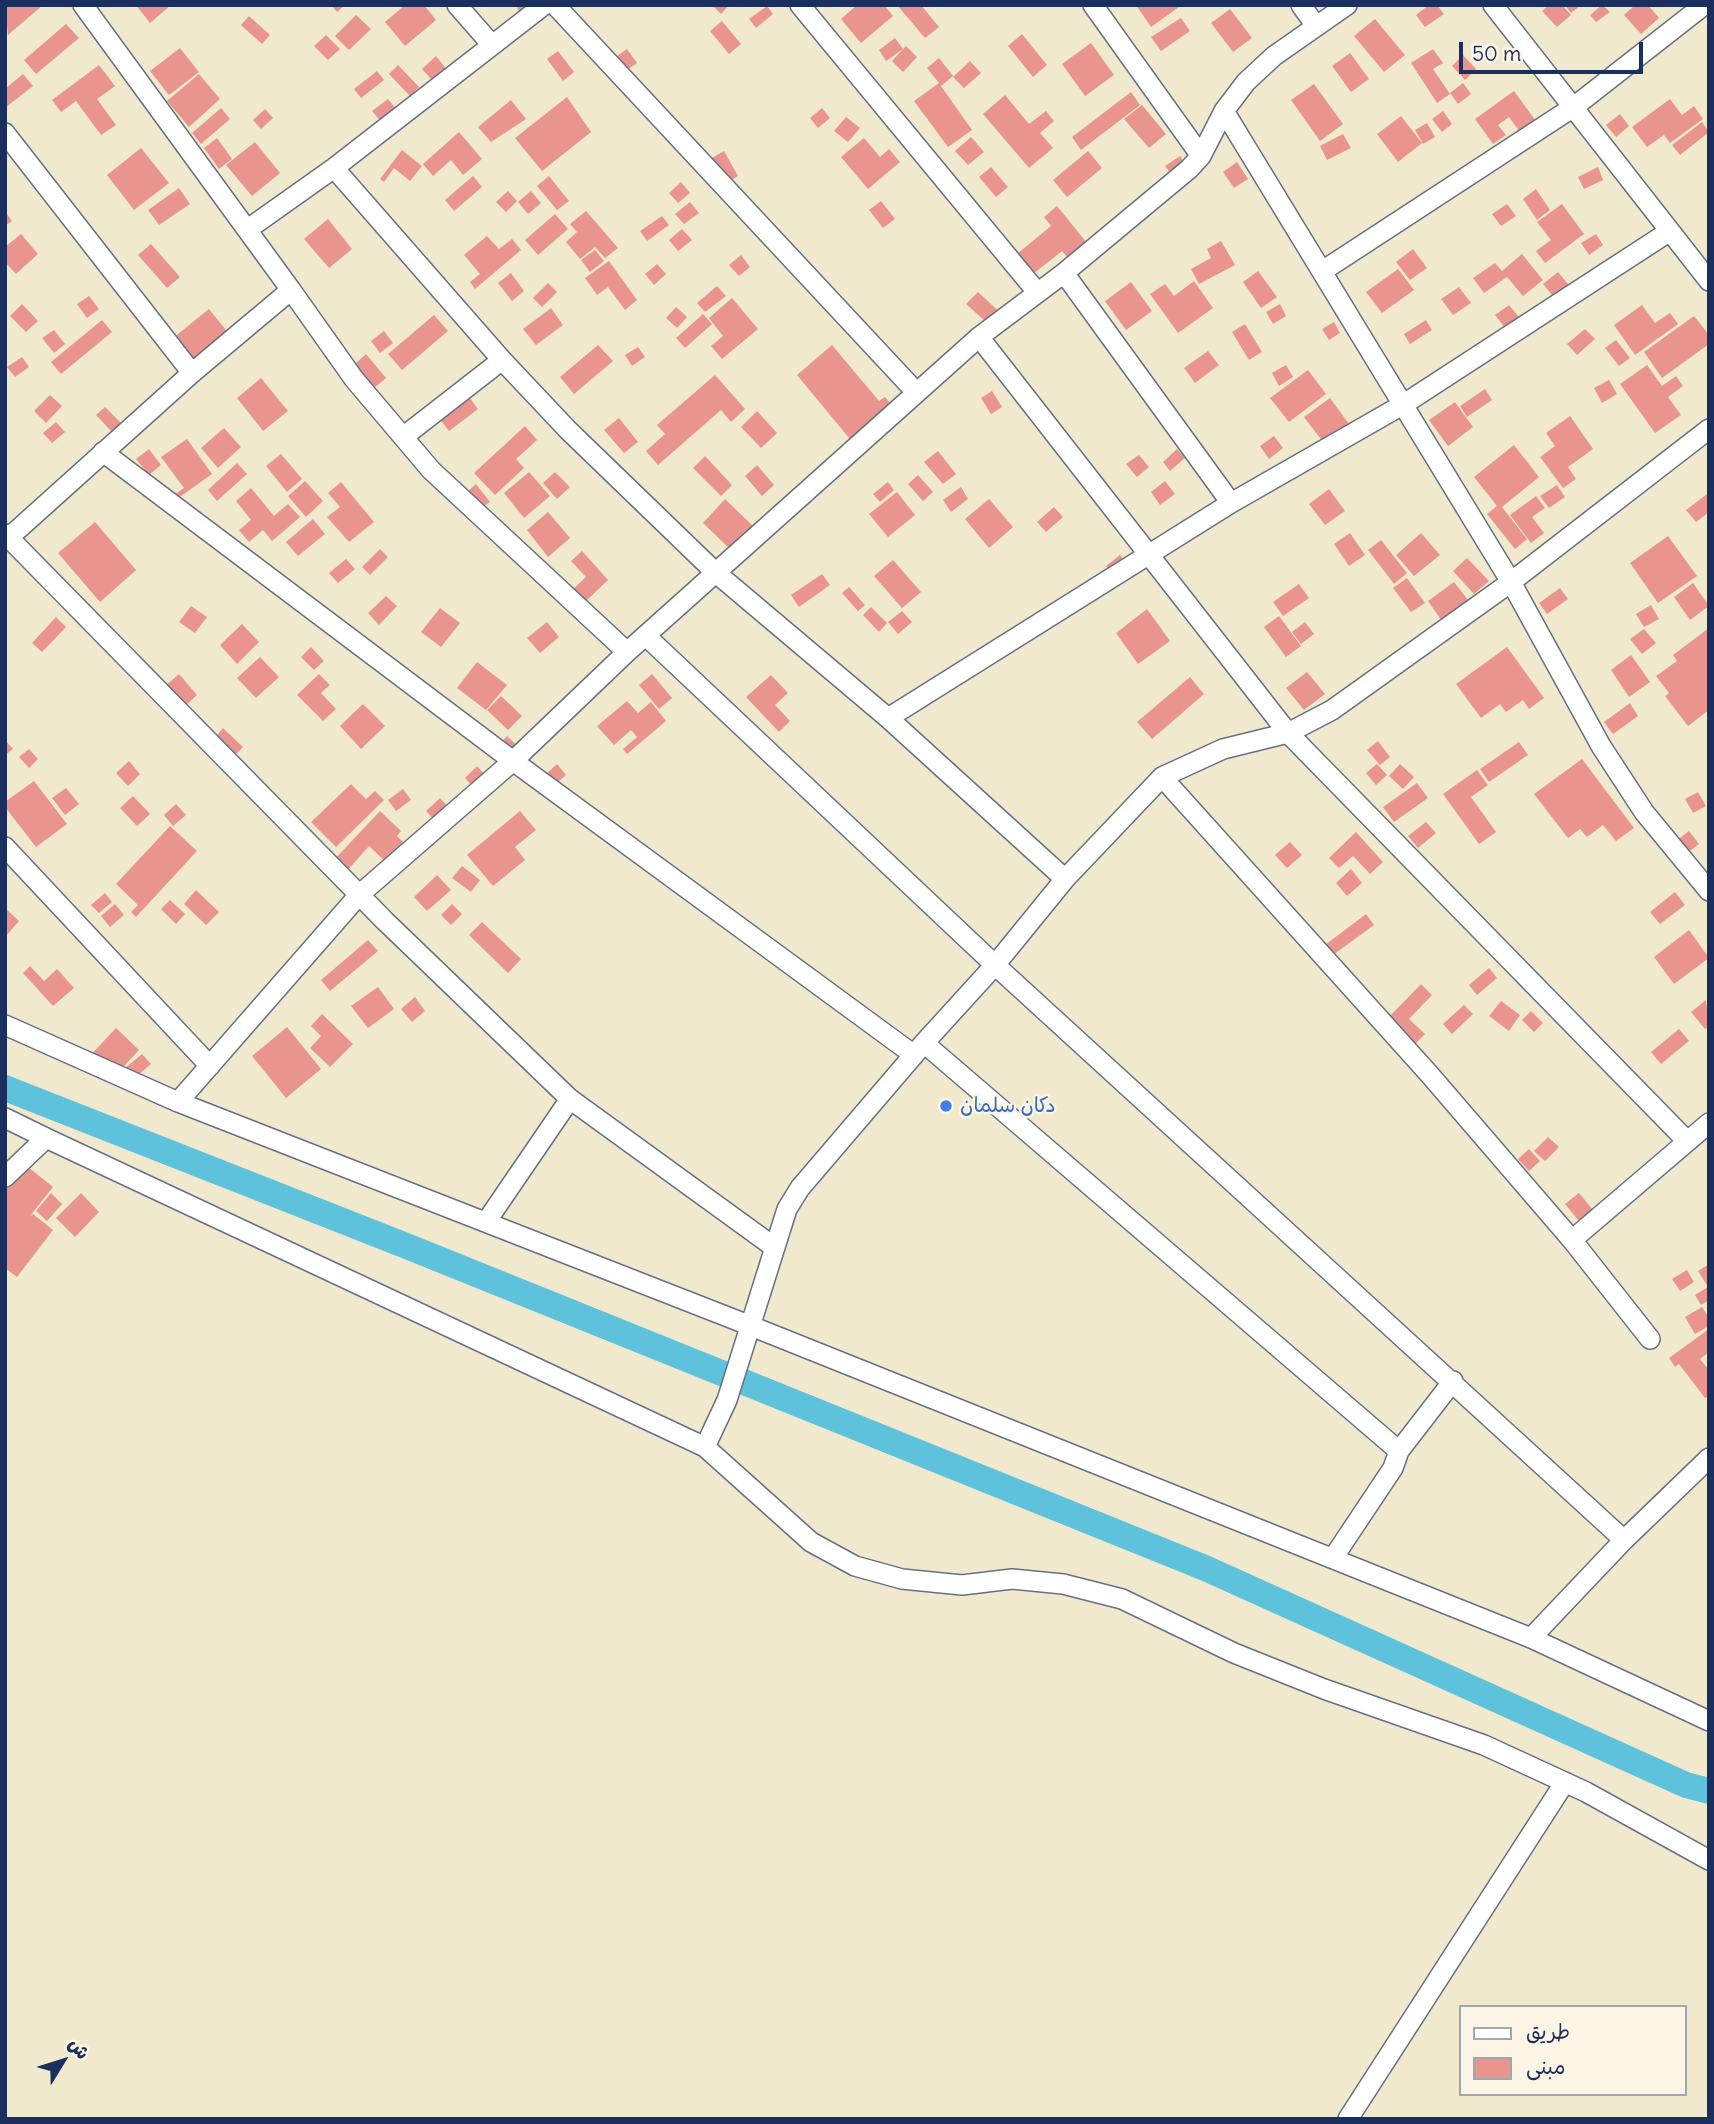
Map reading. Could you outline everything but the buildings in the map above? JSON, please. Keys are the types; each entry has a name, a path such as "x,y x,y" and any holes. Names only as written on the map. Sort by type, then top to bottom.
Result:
{"street":[{"path":"83,5 248,229 354,379 431,470 627,652"},
{"path":"457,5 492,45"},
{"path":"248,229 334,169 544,5"},
{"path":"555,5 916,392"},
{"path":"800,5 1037,292"},
{"path":"1093,5 1201,156"},
{"path":"1301,5 1316,26"},
{"path":"178,1102 359,895 513,761 627,652 916,392 979,337 1065,273 1189,170 1201,156 1224,111 1246,82 1347,5"},
{"path":"1493,5 1575,106 1709,281"},
{"path":"1324,270 1575,106 1704,5"},
{"path":"1224,111 1324,270 1511,582 1615,768 1644,812 1709,891"},
{"path":"5,133 192,373"},
{"path":"334,169 502,360 568,430 715,572 888,718 1065,879"},
{"path":"888,718 1147,554 1404,404 1670,231"},
{"path":"1065,273 1231,503"},
{"path":"291,290 192,373 6,537 359,895 570,1100 774,1247"},
{"path":"979,337 1288,733 1686,1140"},
{"path":"403,437 502,360"},
{"path":"705,1447 727,1400 787,1209 800,1188 995,965 1065,879 1162,777 1223,749 1288,733 1332,710 1511,582 1709,429"},
{"path":"103,452 513,761 919,1049 1399,1451"},
{"path":"646,636 995,965 1624,1540"},
{"path":"1162,777 1430,1075 1572,1240 1650,1339"},
{"path":"5,847 210,1066"},
{"path":"5,1025 178,1102 1333,1558 1531,1639 1709,1721"},
{"path":"485,1222 570,1100"},
{"path":"5,1118 705,1447 811,1542 855,1566 902,1578 962,1585 1012,1579 1063,1584 1122,1599 1234,1653 1324,1689 1484,1745 1566,1782 1709,1860"},
{"path":"1572,1240 1709,1123"},
{"path":"5,1177 46,1138"},
{"path":"1333,1558 1393,1468 1399,1451 1453,1381"},
{"path":"1531,1639 1624,1540 1709,1458"},
{"path":"1348,2119 1566,1782"}],"waterway":[{"path":"5,1088 409,1247 1205,1568 1686,1785 1709,1791"}],"place":[{"name":"دكان سلمان","path":"946,1106"}]}
